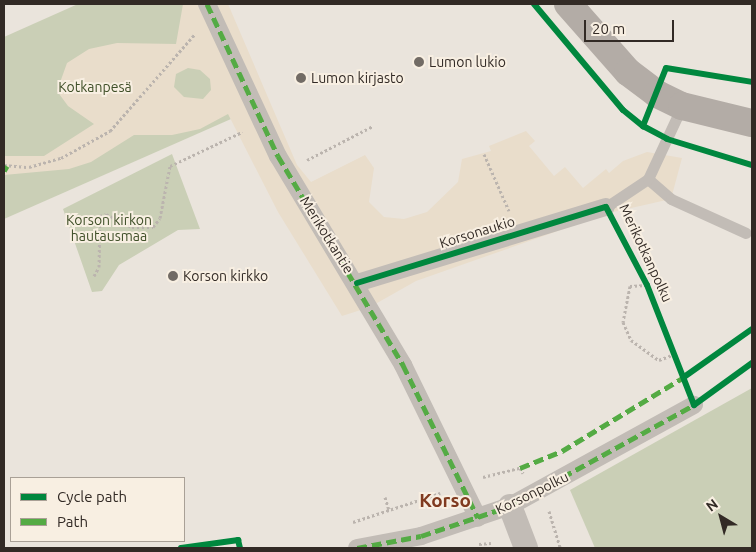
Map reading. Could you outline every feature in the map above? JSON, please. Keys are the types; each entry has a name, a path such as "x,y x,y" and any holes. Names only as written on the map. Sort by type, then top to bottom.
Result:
{"main road":[{"path":"568,4 628,72 682,106 752,124"}],"street":[{"name":"Merikotkantie","path":"209,9 286,170 357,283 478,518"},
{"name":"Korsonaukio","path":"357,283 518,232 606,207"},
{"name":"Korsonpolku","path":"357,548 478,518 510,506 539,492 694,405"},
{"path":"510,506 526,548"}],"lane":[{"path":"682,106 648,179 671,199 746,233"},
{"name":"Merikotkanpolku","path":"606,207 648,179"}],"path":[{"path":"4,165 29,167 61,158 110,131 209,9"},
{"path":"94,276 99,267 100,216 111,216 132,227 153,227 160,218 170,166 263,122"},
{"path":"286,170 374,126"},
{"path":"484,154 518,232"},
{"path":"647,285 630,286 623,322 631,340 659,360 672,355"},
{"path":"669,346 676,362"},
{"path":"461,485 520,468 539,492 560,548"},
{"path":"385,498 389,510"}],"green space":[{"name":"Kotkanpesä","path":"78,4 183,4 231,119 4,219 4,37"},
{"name":"Korson kirkon hautausmaa","path":"172,154 200,229 178,230 119,265 102,291 92,292 63,209"},
{"path":"752,388 752,548 595,548 570,490"}],"shaded area":[{"path":"183,4 228,4 297,165 311,182 365,155 374,168 369,202 384,217 404,219 427,212 458,182 462,159 491,151 489,146 526,131 535,141 529,146 554,176 565,167 583,188 606,169 609,173 623,161 647,152 682,158 671,199 609,213 416,281 370,307 342,316 278,212 228,114 200,129 172,135 134,135 91,162 69,169 4,175 4,156 44,156 94,124 68,106 57,91 67,63 89,49 117,43 176,44","holes":["188,68 200,70 210,79 211,90 203,99 184,97 174,87 176,74"]}],"marked path":[{"path":"207,4 278,156 403,365 478,518"},
{"path":"4,171 7,166"},
{"path":"520,468 562,451 684,377"},
{"path":"357,548 421,536 510,506 694,405"}],"cycle path":[{"path":"534,4 623,110 643,126 667,139 752,165"},
{"path":"643,126 666,68 752,82"},
{"path":"357,283 606,207 647,285 694,405 752,363"},
{"path":"684,377 752,329"},
{"path":"181,548 238,540 240,548"}],"place":[{"name":"Lumon lukio","path":"419,62"},
{"name":"Lumon kirjasto","path":"301,78"},
{"name":"Korson kirkko","path":"173,276"}],"district":[{"name":"Korso","path":"445,501"}]}
